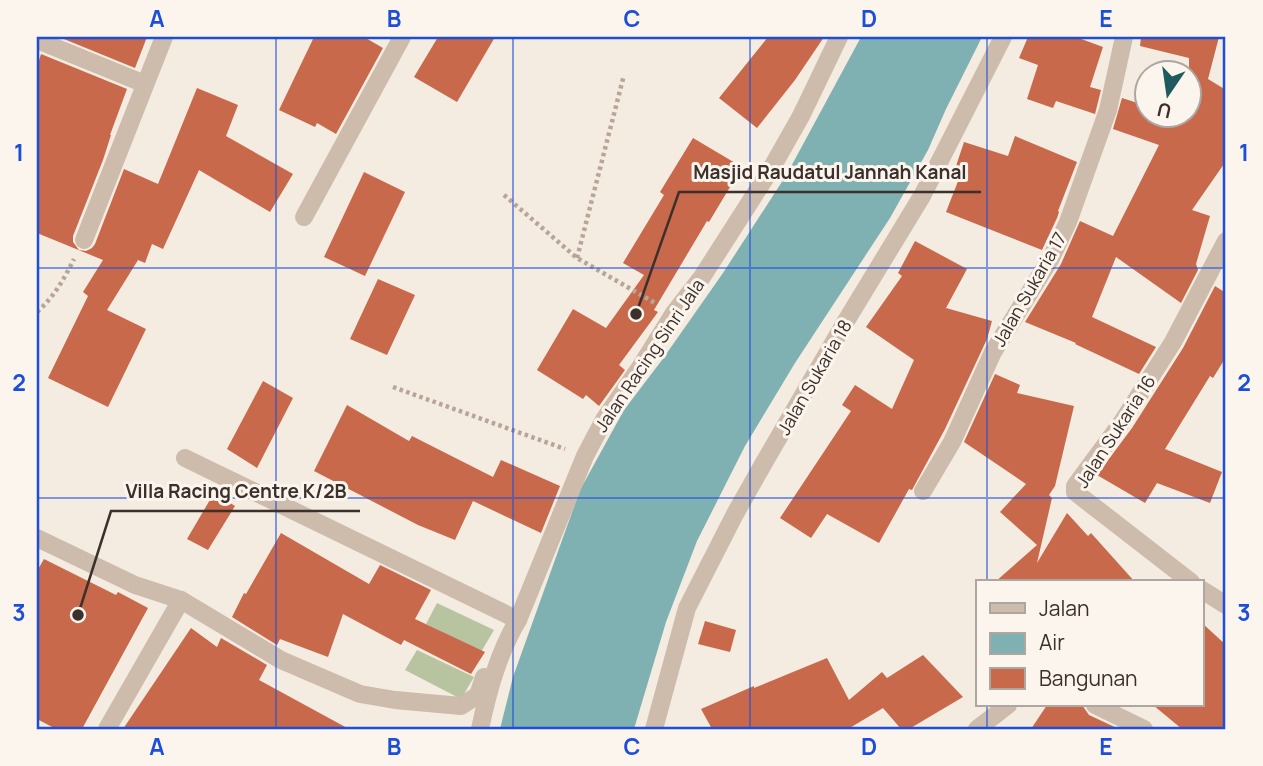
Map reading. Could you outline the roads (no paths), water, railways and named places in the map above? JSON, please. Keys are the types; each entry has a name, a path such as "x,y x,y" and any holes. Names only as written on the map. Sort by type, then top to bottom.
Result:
{"street":[{"path":"85,240 164,37"},
{"path":"304,218 402,37"},
{"name":"Jalan Racing Sinri Jala","path":"480,729 488,694 506,641 518,620 585,456 604,418 674,313 702,277 771,169 801,116 839,37"},
{"name":"Jalan Sukaria 18","path":"654,729 687,608 765,461 922,196 1003,37"},
{"name":"Jalan Sukaria 17","path":"923,491 952,442 993,352 1051,258 1068,222 1108,110 1124,37"},
{"path":"37,40 145,84"},
{"name":"Jalan Sukaria 16","path":"1188,580 1075,492 1075,486 1122,422 1173,342 1226,240"},
{"path":"186,458 518,620"},
{"path":"37,538 135,584 181,600 281,660 360,694 461,706 478,695 497,645"},
{"path":"1204,591 1226,605"},
{"path":"107,729 181,600"},
{"path":"977,729 1007,706"},
{"path":"1097,706 1144,729"}],"water":[{"path":"861,37 982,37 928,150 890,218 795,363 745,446 697,541 666,622 634,729 500,729 513,677 580,490 624,410 723,273 787,174"}],"place":[{"name":"Masjid Raudatul Jannah Kanal","path":"636,314"},
{"name":"Villa Racing Centre K/2B","path":"78,615"}]}
